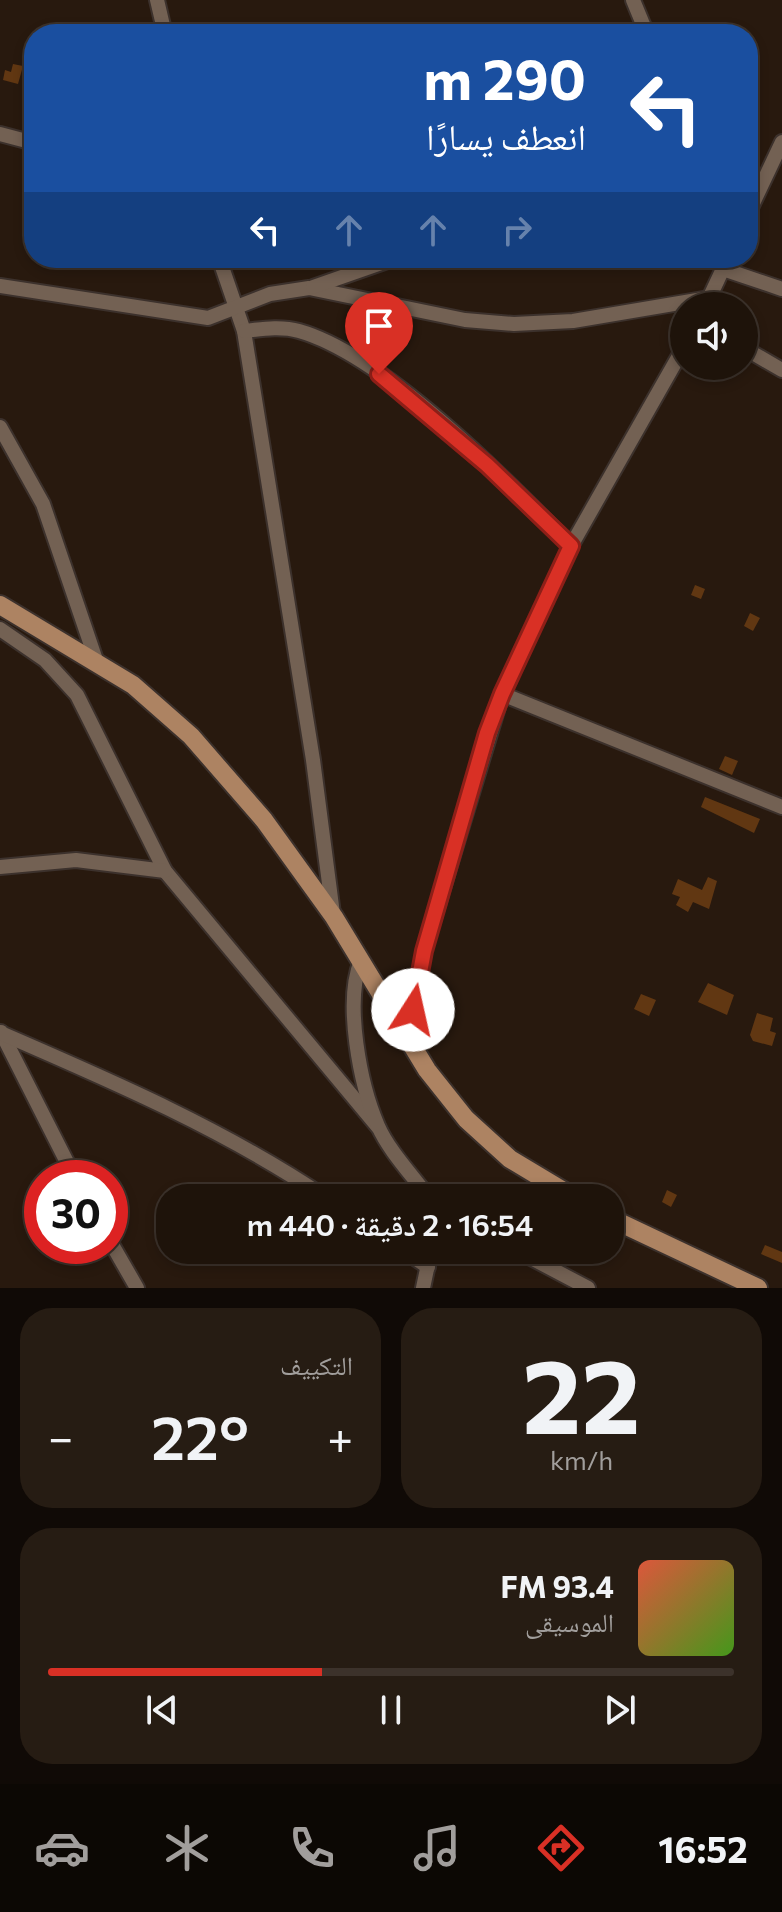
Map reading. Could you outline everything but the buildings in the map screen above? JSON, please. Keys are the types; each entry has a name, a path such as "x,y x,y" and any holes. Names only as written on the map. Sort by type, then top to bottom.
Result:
{"main road":[{"path":"0,605 97,663 163,709 208,753 264,820 334,917 427,1070 466,1119 510,1159 552,1184"},
{"path":"624,1225 758,1288"}],"street":[{"path":"157,0 163,24"},
{"path":"633,0 643,24"},
{"path":"0,134 24,140"},
{"path":"758,193 782,142"},
{"path":"222,268 244,331 313,760 334,917"},
{"path":"0,286 193,317 215,317 270,294 309,288 367,268"},
{"path":"712,292 724,268"},
{"path":"735,268 782,289"},
{"path":"309,288 465,320 514,324 573,321 670,307"},
{"path":"244,331 271,327 295,330 339,347 360,360 440,423 571,546"},
{"path":"758,356 782,370"},
{"path":"408,1039 424,951 502,694 571,546 670,372"},
{"path":"0,427 43,504 97,663"},
{"path":"0,629 45,660 77,695 165,871 378,1127 419,1184"},
{"path":"502,694 662,755 782,807"},
{"path":"0,867 76,860 165,871"},
{"path":"361,961 352,993 356,1040 378,1127"},
{"path":"1,1032 66,1160"},
{"path":"1,1032 142,1095 239,1145 303,1184"},
{"path":"123,1264 137,1288"},
{"path":"424,1264 428,1267"},
{"path":"423,1288 429,1264"},
{"path":"543,1264 588,1288"}],"route":[{"path":"379,374 416,402 487,465 571,546 487,733 424,951 413,1010"}]}
